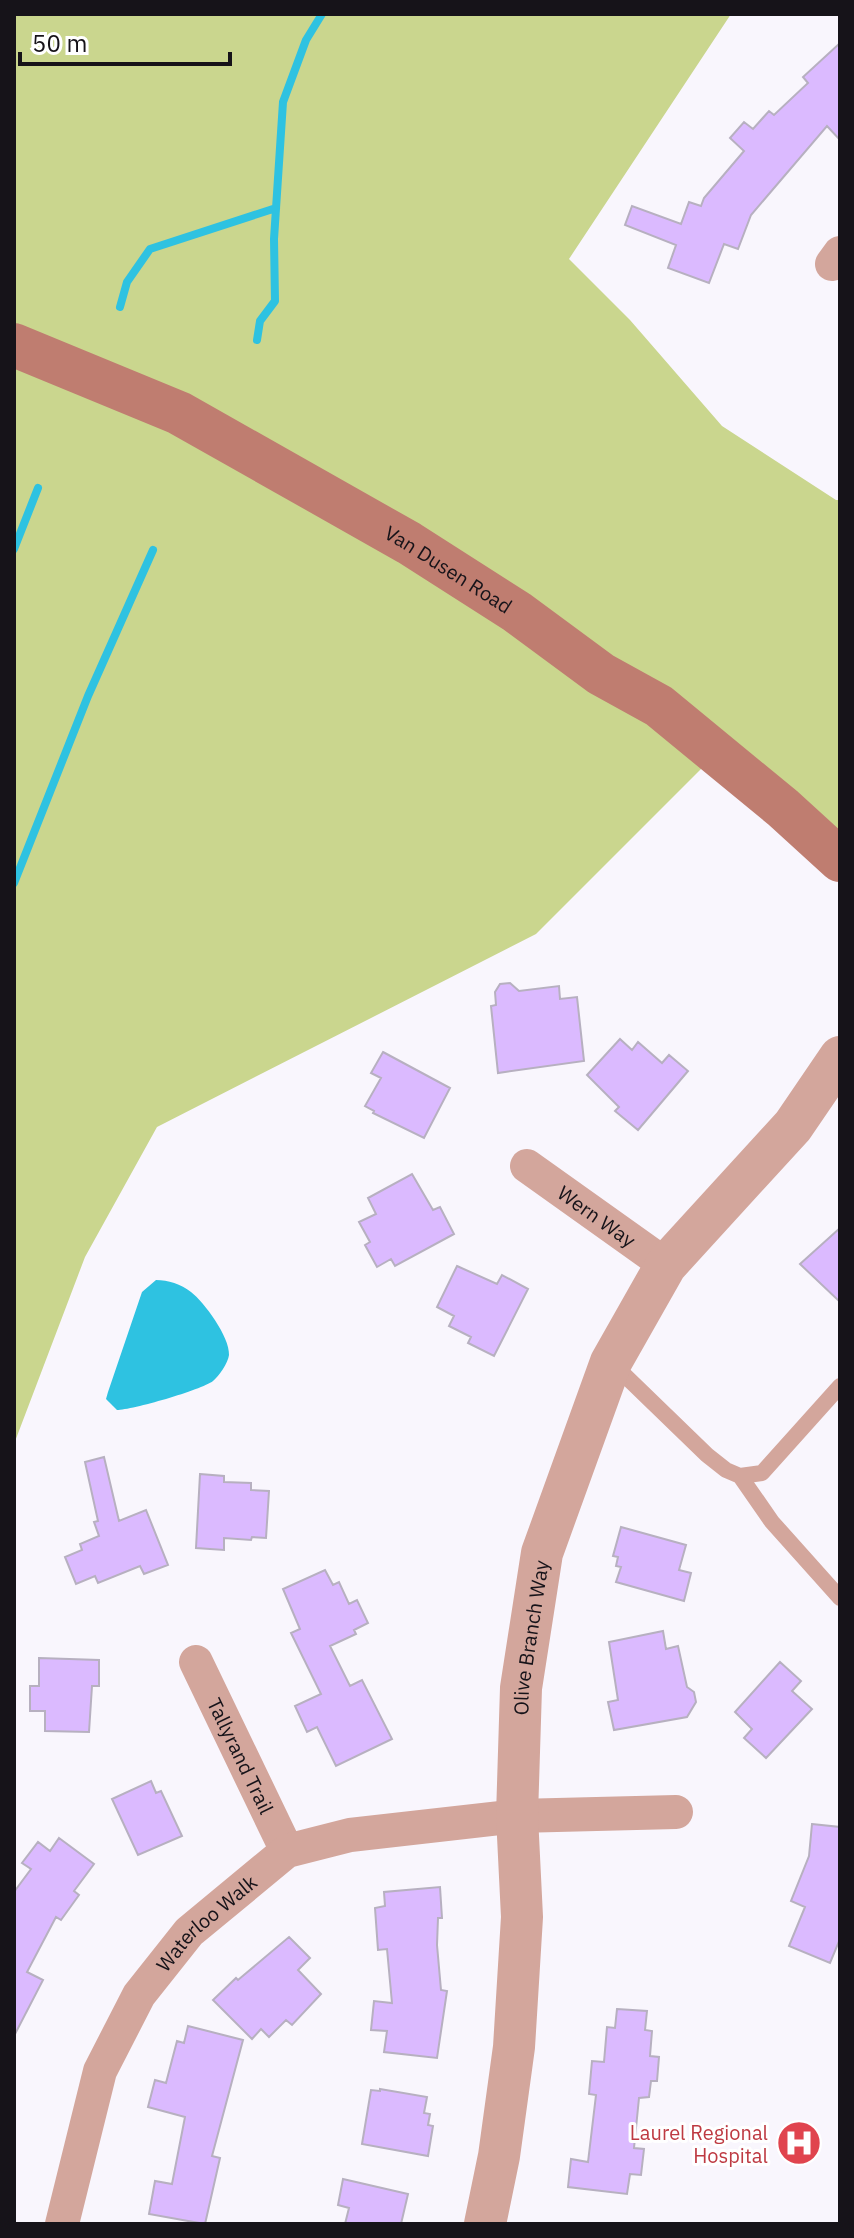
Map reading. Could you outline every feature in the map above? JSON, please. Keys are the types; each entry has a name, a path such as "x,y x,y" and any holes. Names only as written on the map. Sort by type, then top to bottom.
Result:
{"main road":[{"name":"Van Dusen Road","path":"14,345 179,413 409,543 517,612 601,674 659,706 783,808 840,860"}],"street":[{"name":"Olive Branch Way","path":"485,2224 499,2156 514,2047 522,1917 517,1816 521,1688 542,1553 611,1362 666,1265 793,1126 840,1057"},
{"name":"Olive Branch Way","path":"793,1126 840,1094"},
{"name":"Wern Way","path":"527,1166 666,1265"},
{"name":"Tallyrand Trail","path":"196,1662 287,1851"},
{"name":"Waterloo Walk","path":"62,2224 100,2071 139,1995 189,1932 287,1851 350,1835 517,1816 676,1812"}],"lane":[{"path":"611,1362 707,1455 726,1470 740,1476 762,1473 840,1386"},
{"path":"740,1476 772,1522 840,1598"}],"green space":[{"path":"14,14 731,14 569,259 630,320 722,426 840,500 840,860 716,754 536,934 157,1127 85,1257 14,1444"}],"water":[{"path":"156,1280 179,1285 196,1297 221,1330 229,1355 218,1376 206,1385 166,1399 117,1410 106,1399 108,1392 142,1292"}],"building":[{"path":"840,43 840,140 827,126 751,215 738,249 724,244 709,283 668,268 676,245 625,225 632,206 681,224 689,202 701,206 704,198 744,151 730,138 744,122 753,129 769,111 774,115 808,83 803,77"},
{"path":"510,983 519,991 559,986 560,999 577,997 584,1061 498,1073 491,1006 496,1005 495,992 500,984"},
{"path":"620,1039 632,1050 638,1042 662,1063 669,1055 688,1071 638,1130 615,1111 619,1107 587,1075"},
{"path":"383,1052 450,1088 424,1138 365,1106 381,1078 371,1073"},
{"path":"412,1174 433,1210 440,1207 454,1234 395,1266 391,1259 377,1267 365,1245 370,1242 359,1222 376,1214 368,1198"},
{"path":"840,1228 840,1302 800,1264"},
{"path":"457,1266 497,1284 502,1275 528,1289 494,1356 468,1343 471,1337 449,1326 454,1316 437,1307"},
{"path":"104,1457 119,1521 146,1510 168,1565 144,1574 140,1566 98,1583 95,1576 76,1584 65,1557 82,1550 80,1544 99,1536 85,1462"},
{"path":"200,1474 224,1476 224,1482 251,1483 251,1490 269,1491 266,1538 224,1538 224,1550 196,1548"},
{"path":"621,1527 686,1545 679,1570 691,1573 684,1601 616,1582 621,1567 616,1566 618,1557 613,1556"},
{"path":"325,1570 333,1585 339,1582 349,1604 357,1600 368,1623 354,1630 356,1634 330,1646 350,1686 362,1680 392,1739 336,1766 317,1727 307,1732 295,1706 321,1694 291,1633 300,1629 283,1589"},
{"path":"663,1631 666,1649 678,1646 687,1687 694,1692 696,1702 687,1717 614,1730 608,1702 618,1700 609,1642"},
{"path":"39,1658 99,1660 99,1686 92,1686 89,1732 45,1731 45,1711 30,1711 30,1686 39,1686"},
{"path":"780,1662 801,1681 792,1691 812,1709 766,1758 744,1738 752,1729 735,1712"},
{"path":"151,1781 156,1793 161,1791 182,1836 138,1855 112,1799"},
{"path":"812,1824 840,1827 840,1939 830,1963 789,1946 805,1907 791,1901 809,1856"},
{"path":"59,1838 94,1864 74,1891 79,1895 61,1920 56,1917 27,1972 43,1980 14,2036 14,1892 31,1869 22,1863 38,1842 50,1851"},
{"path":"440,1887 442,1918 438,1918 437,1945 441,1990 447,1991 437,2058 384,2052 387,2031 371,2030 374,2001 392,2003 387,1949 378,1950 375,1908 385,1906 384,1892"},
{"path":"289,1937 310,1958 298,1970 321,1994 292,2025 286,2020 269,2037 261,2029 252,2039 213,2000"},
{"path":"617,2009 647,2011 645,2030 652,2031 650,2056 659,2057 657,2081 651,2081 649,2097 639,2098 634,2148 644,2149 641,2175 630,2174 627,2194 568,2187 571,2159 588,2162 596,2095 589,2094 592,2061 604,2062 607,2027 615,2028"},
{"path":"188,2026 243,2040 212,2156 220,2158 205,2224 149,2214 155,2181 172,2184 185,2117 148,2107 155,2080 166,2083 177,2041 184,2043"},
{"path":"371,2090 427,2097 424,2113 430,2114 428,2125 433,2126 428,2156 362,2144"},
{"path":"343,2179 408,2194 401,2224 345,2224 349,2208 338,2205"}],"waterway":[{"path":"257,340 260,321 275,301 274,239 283,102 306,40 322,14"},
{"path":"120,307 127,282 150,249 276,208"},
{"path":"14,549 38,488"},
{"path":"14,883 88,696 153,550"}],"place":[{"name":"Laurel Regional Hospital","path":"799,2143"}]}
